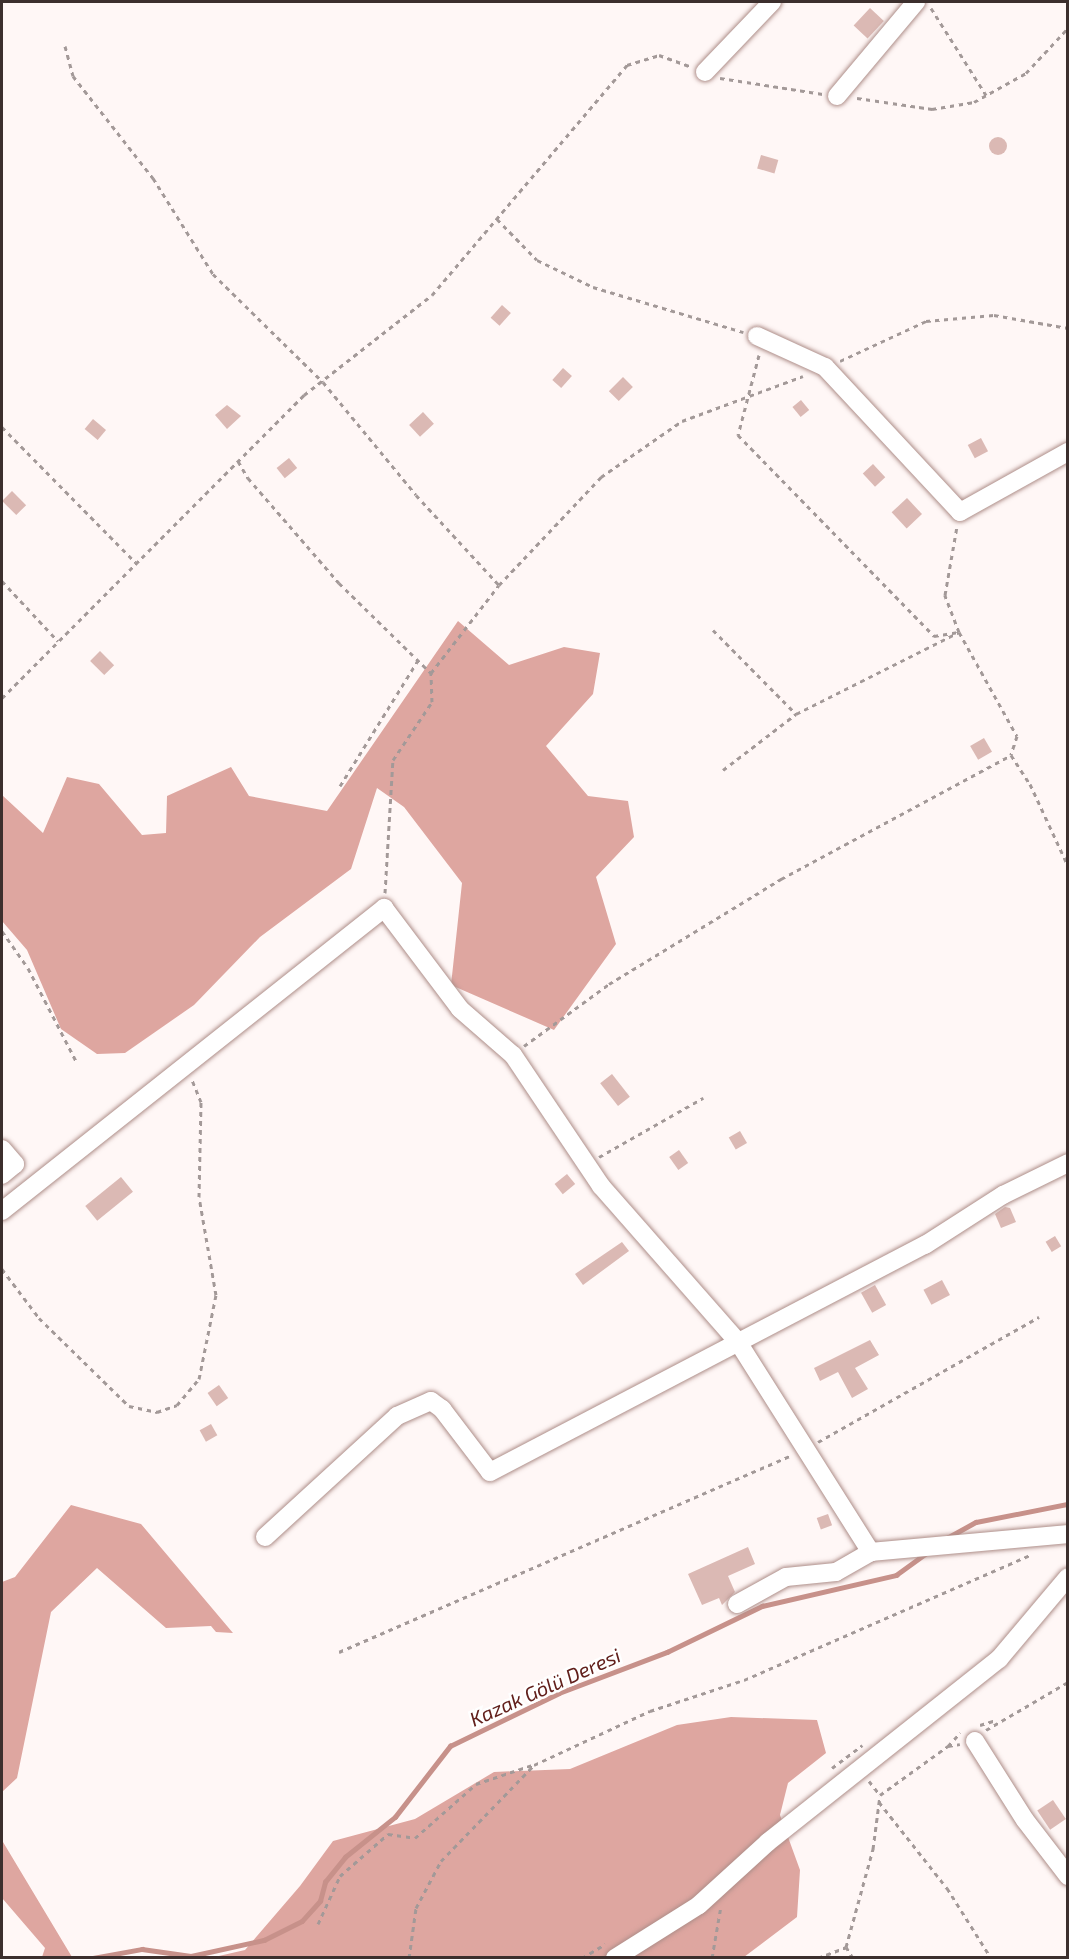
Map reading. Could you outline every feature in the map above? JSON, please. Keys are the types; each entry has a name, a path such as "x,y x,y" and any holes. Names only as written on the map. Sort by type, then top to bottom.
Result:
{"street":[{"path":"705,72 772,2"},
{"path":"837,96 916,2"},
{"path":"757,336 825,367 960,512 1068,452"},
{"path":"2,1211 384,908 460,1009 513,1055 585,1167 738,1342 871,1552"},
{"path":"2,1149 15,1164 2,1175"},
{"path":"265,1537 397,1416 430,1401 442,1409 490,1472 925,1245 1003,1195 1068,1163"},
{"path":"737,1604 786,1577 836,1572 871,1552 1068,1534"},
{"path":"615,1958 699,1905 768,1842 999,1659 1068,1577"},
{"path":"975,1740 1025,1820 1068,1876"}],"path":[{"path":"926,2 986,95"},
{"path":"2,698 238,460 323,382 432,296 627,65 659,55 724,80 932,109 974,102 1026,73 1068,28"},
{"path":"65,46 74,76 153,177 213,274 323,382 416,495 499,585"},
{"path":"497,219 537,260 593,287 757,336 760,353 738,435 934,636 959,633"},
{"path":"384,908 393,760 432,702 431,673 499,585 601,477 682,421 746,399 825,367 926,321 994,315 1068,328"},
{"path":"2,427 135,562"},
{"path":"238,460 248,478 339,583 431,673"},
{"path":"513,1055 609,984 781,879 1011,755 1017,736 959,633 945,595 960,512"},
{"path":"2,581 58,640"},
{"path":"713,630 796,714"},
{"path":"723,770 796,714 959,633"},
{"path":"340,786 418,660"},
{"path":"1011,755 1030,784 1068,867"},
{"path":"2,932 28,968 76,1060"},
{"path":"2,1269 39,1318 129,1406 157,1412 177,1405 199,1379 216,1295 199,1197 201,1102 186,1064"},
{"path":"585,1167 624,1140 703,1098"},
{"path":"339,1652 806,1449 1039,1317"},
{"path":"318,1924 340,1876 388,1834 415,1839 476,1784 534,1765 650,1711 744,1680 1035,1553"},
{"path":"409,1958 416,1908 441,1861 534,1765"},
{"path":"853,1958 846,1947 873,1849 880,1795"},
{"path":"879,1802 947,1888 991,1958"},
{"path":"712,1958 726,1880"},
{"path":"818,1958 846,1947"}],"shaded area":[{"path":"458,621 509,665 564,647 600,653 593,694 546,746 588,796 628,801 634,837 596,877 616,944 554,1030 451,985 462,883 404,807 377,788 351,869 260,937 194,1005 125,1053 97,1054 61,1029 27,950 2,921 2,795 43,833 67,777 99,784 142,835 166,833 167,796 231,767 249,796 327,811"},
{"path":"71,1505 141,1524 233,1633 216,1632 211,1626 166,1628 97,1568 51,1612 17,1778 2,1792 2,1582 15,1577"},
{"path":"731,1717 817,1720 826,1753 788,1783 780,1815 800,1870 797,1917 744,1957 210,1958 245,1950 300,1886 333,1841 415,1819 494,1772 570,1769 677,1725"},
{"path":"2,1841 72,1957 42,1957 45,1948 2,1898"}],"building":[{"path":"870,8 884,21 868,39 854,26"},
{"path":"998,137 1004,140 1007,146 1004,152 998,155 992,152 989,146 992,140"},
{"path":"761,155 778,160 774,173 757,168"},
{"path":"502,305 511,313 500,326 491,318"},
{"path":"563,368 572,376 561,388 552,380"},
{"path":"623,377 633,387 619,401 609,391"},
{"path":"801,400 809,410 801,417 792,407"},
{"path":"227,405 241,416 227,429 215,415"},
{"path":"423,412 434,424 420,437 409,425"},
{"path":"93,419 106,430 98,440 85,429"},
{"path":"981,438 988,451 975,458 968,445"},
{"path":"289,458 297,468 285,478 277,468"},
{"path":"873,464 885,477 875,487 863,474"},
{"path":"12,491 26,505 16,515 2,501"},
{"path":"907,498 922,514 907,528 892,512"},
{"path":"100,651 114,665 104,675 90,661"},
{"path":"984,738 992,752 978,760 970,746"},
{"path":"612,1074 630,1097 618,1106 600,1083"},
{"path":"740,1131 747,1143 736,1150 729,1138"},
{"path":"679,1150 688,1163 678,1170 669,1157"},
{"path":"567,1174 575,1184 563,1194 555,1184"},
{"path":"121,1177 133,1192 97,1221 85,1206"},
{"path":"1005,1207 1010,1208 1016,1222 1001,1228 995,1214"},
{"path":"1055,1236 1061,1246 1052,1252 1046,1242"},
{"path":"622,1242 629,1251 583,1285 575,1274"},
{"path":"942,1280 950,1295 931,1305 923,1290"},
{"path":"875,1285 886,1305 872,1313 861,1293"},
{"path":"870,1340 879,1355 855,1368 868,1389 852,1398 838,1372 820,1381 814,1368"},
{"path":"219,1385 228,1398 217,1406 208,1393"},
{"path":"211,1424 217,1435 206,1442 200,1430"},
{"path":"828,1514 832,1525 821,1529 817,1518"},
{"path":"748,1547 755,1564 728,1576 735,1592 722,1605 719,1598 702,1605 688,1574"},
{"path":"1053,1800 1066,1819 1050,1830 1037,1811"}],"waterway":[{"name":"Kazak Gölü Deresi","path":"945,1539 976,1522 1068,1504"},
{"name":"Kazak Gölü Deresi","path":"93,1958 142,1949 191,1956 264,1940 302,1921 320,1901 325,1882 345,1857 395,1817 450,1746 559,1693 667,1652 762,1606 896,1575 926,1553"}]}
